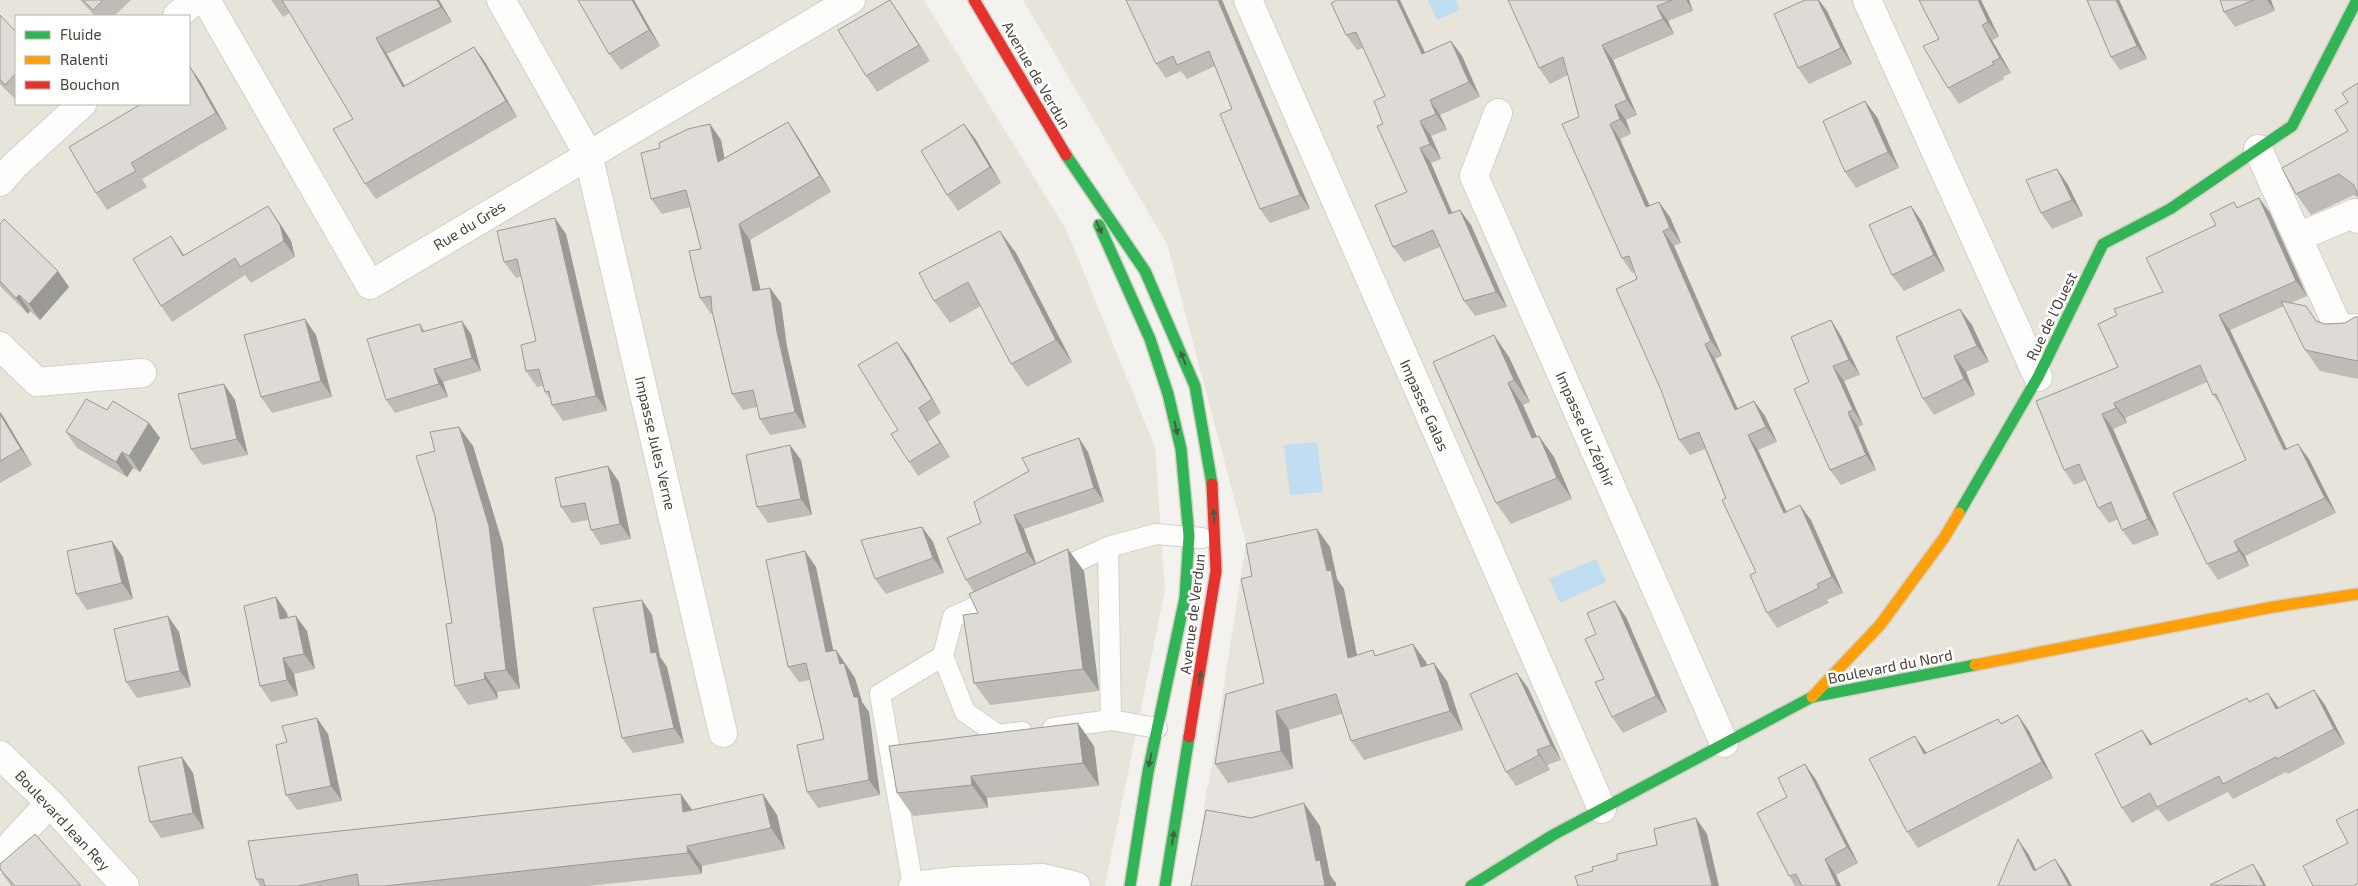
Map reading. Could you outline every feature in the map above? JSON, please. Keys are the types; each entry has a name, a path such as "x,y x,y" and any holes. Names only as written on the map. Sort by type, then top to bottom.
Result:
{"street":[{"path":"179,15 195,0"},
{"name":"Rue du Grès","path":"206,0 370,285 588,154 851,0"},
{"name":"Impasse Jules Verne","path":"501,0 588,154 723,733"},
{"name":"Avenue de Verdun","path":"974,0 1073,167 1145,271 1195,386 1212,481 1216,571 1165,886"},
{"name":"Impasse Galas","path":"1248,0 1353,246 1494,558 1602,809"},
{"path":"1867,0 2038,377"},
{"name":"Rue de l'Ouest","path":"1812,697 1880,625 1944,538 2038,377 2103,244 2170,209 2292,126 2358,0"},
{"path":"0,182 81,105"},
{"name":"Impasse du Zéphir","path":"1498,113 1474,176 1724,743"},
{"path":"2258,149 2339,329 2358,328"},
{"name":"Avenue de Verdun","path":"1073,167 1150,339 1168,394 1181,449 1189,536 1185,598 1157,728 1130,886"},
{"path":"2298,238 2355,213 2358,219"},
{"path":"0,346 37,382 142,373"},
{"name":"Boulevard du Nord","path":"1470,886 1553,834 1812,697 2273,607 2358,594"},
{"name":"Boulevard Jean Rey","path":"0,755 50,803 124,886"},
{"path":"0,860 17,838 50,803"},
{"path":"913,886 957,881 1044,878 1076,886"}],"lane":[{"path":"1039,578 1108,547 1156,534 1215,539"},
{"path":"1108,547 1111,720"},
{"path":"1013,590 953,617 942,656 965,712 998,735 1111,720 1157,728"},
{"path":"913,886 880,694 942,656"}],"shaded area":[{"path":"0,0 924,0 1066,229 1155,447 1165,590 1105,886 0,886"},
{"path":"1023,0 2358,0 2358,886 1193,886 1246,543 1167,244"},
{"path":"1338,761 1344,788 1203,816 1207,787"},
{"path":"1119,789 1114,819 1057,847 918,864 914,824"}],"water":[{"path":"1428,0 1456,0 1460,10 1437,20"},
{"path":"1317,442 1323,492 1290,495 1284,445"},
{"path":"1596,559 1606,582 1560,603 1549,579"}],"building":[{"path":"83,0 103,0 93,10"},
{"path":"282,0 437,0 441,7 376,38 403,87 474,47 506,101 365,184 333,129 353,119"},
{"path":"578,0 632,0 649,30 609,54"},
{"path":"890,0 919,45 866,76 838,30"},
{"path":"1126,0 1218,0 1300,195 1260,209 1220,114 1232,109 1209,51 1177,65 1173,56 1156,64"},
{"path":"1337,0 1397,0 1422,54 1451,41 1469,82 1430,100 1436,114 1420,121 1430,144 1420,148 1449,214 1460,210 1496,292 1464,301 1433,230 1393,247 1375,205 1407,192 1377,126 1383,124 1374,101 1385,96 1356,32 1346,35 1331,3"},
{"path":"1508,0 1672,0 1657,6 1663,19 1602,45 1627,100 1615,105 1620,119 1610,124 1646,207 1659,202 1670,228 1663,231 1711,341 1705,344 1735,410 1754,401 1766,427 1748,435 1784,513 1800,505 1832,577 1817,584 1819,588 1767,613 1750,575 1756,572 1722,500 1726,498 1699,432 1679,440 1661,390 1616,289 1637,279 1629,256 1622,258 1562,124 1579,117 1563,57 1539,68"},
{"path":"1805,0 1818,0 1841,48 1798,68 1774,14"},
{"path":"1919,0 1978,0 1988,22 1982,25 2000,58 1992,62 1994,64 1948,88 1923,46 1939,39"},
{"path":"2087,0 2116,0 2137,46 2111,57"},
{"path":"2220,0 2254,0 2224,12"},
{"path":"0,15 15,31 15,74 5,85 0,79"},
{"path":"190,67 216,113 131,163 136,171 96,193 69,147 139,105 190,105"},
{"path":"2358,83 2358,196 2354,185 2339,174 2296,194 2282,168 2348,131 2335,110 2348,102 2342,93"},
{"path":"1865,101 1888,152 1845,172 1823,121"},
{"path":"788,122 820,176 739,224 753,291 770,288 777,332 795,412 760,419 753,390 732,394 712,311 711,296 700,298 689,251 701,249 686,190 651,199 641,153 660,148 659,143 688,129 710,124 718,162"},
{"path":"964,124 990,167 947,195 921,151"},
{"path":"2057,169 2072,200 2041,213 2026,180"},
{"path":"2259,198 2296,281 2219,315 2284,450 2298,444 2325,498 2234,541 2239,551 2207,564 2173,493 2246,460 2216,394 2213,395 2200,365 2114,403 2116,408 2102,414 2148,519 2122,530 2111,502 2098,508 2079,464 2064,470 2036,401 2118,367 2098,324 2117,315 2114,309 2163,292 2146,258 2216,225 2210,214 2234,202 2237,208"},
{"path":"268,206 280,225 284,241 240,267 235,258 161,306 133,259 171,236 183,256"},
{"path":"1911,206 1934,255 1892,275 1869,225"},
{"path":"555,218 596,396 552,405 549,391 545,392 539,369 526,371 521,345 536,341 517,259 504,262 497,231"},
{"path":"4,219 58,271 29,304 19,295 16,298 0,281 0,224"},
{"path":"1000,231 1056,340 1011,364 968,282 934,301 919,273"},
{"path":"2281,301 2306,306 2316,321 2325,324 2345,323 2358,317 2358,361 2305,350"},
{"path":"1960,309 1977,346 1954,356 1964,379 1923,399 1896,337"},
{"path":"305,319 321,381 261,397 244,335"},
{"path":"1831,320 1849,360 1833,366 1853,410 1848,412 1866,455 1830,470 1794,389 1809,382 1791,337"},
{"path":"462,321 472,358 434,369 439,384 386,400 367,339 420,324 422,332"},
{"path":"1494,335 1514,380 1508,383 1532,438 1539,436 1557,478 1496,503 1433,362"},
{"path":"897,342 932,399 919,408 940,443 909,462 891,434 898,430 858,365"},
{"path":"224,384 237,439 191,449 178,394"},
{"path":"86,399 107,410 113,401 149,423 129,456 122,452 116,462 66,432"},
{"path":"0,414 21,449 0,461"},
{"path":"459,427 489,526 506,670 484,673 485,679 455,686 446,624 452,623 435,516 416,456 435,451 430,432"},
{"path":"1079,438 1094,488 1014,515 1027,552 966,580 947,538 981,523 974,502 1029,471 1022,458"},
{"path":"790,445 801,499 757,507 746,455"},
{"path":"608,466 620,524 591,530 585,503 561,507 555,478"},
{"path":"922,527 933,558 875,579 861,540"},
{"path":"1317,529 1327,571 1331,570 1348,658 1373,650 1375,656 1413,644 1421,667 1434,663 1450,711 1351,741 1336,694 1276,711 1281,751 1215,764 1226,694 1264,683 1241,579 1252,576 1246,544"},
{"path":"112,541 122,583 76,594 67,551"},
{"path":"1068,549 1083,669 974,683 963,615 978,613 969,594"},
{"path":"805,551 826,652 836,650 840,664 844,663 854,697 858,697 869,780 807,792 797,745 824,739 806,663 788,667 766,560"},
{"path":"276,597 280,619 296,616 304,654 283,658 287,680 260,686 244,606"},
{"path":"642,600 651,653 656,652 674,728 622,738 593,608"},
{"path":"1615,601 1656,696 1612,717 1595,682 1604,679 1585,639 1596,634 1587,613"},
{"path":"168,616 180,671 126,682 114,629"},
{"path":"1517,673 1551,745 1537,750 1539,755 1506,772 1470,694"},
{"path":"2314,690 2334,729 2277,759 2276,757 2223,784 2219,776 2157,807 2150,793 2122,808 2095,754 2142,730 2150,745 2247,698 2249,702 2268,693 2276,709"},
{"path":"2018,715 2042,762 1907,832 1869,759 1915,736 1924,754 1998,719 2001,724"},
{"path":"317,718 331,786 286,795 276,745 287,742 282,726"},
{"path":"1078,723 1083,763 971,776 972,785 897,793 889,746"},
{"path":"182,757 193,813 150,822 138,767"},
{"path":"1805,764 1847,847 1825,859 1837,886 1802,886 1796,874 1789,876 1757,813 1787,797 1778,778"},
{"path":"681,794 683,812 763,794 771,828 687,846 688,853 385,886 359,886 357,874 298,886 265,886 263,879 256,879 248,841"},
{"path":"1304,803 1316,861 1320,860 1325,886 1191,886 1206,810 1251,818"},
{"path":"2358,809 2358,883 2353,886 2313,886 2303,866 2348,843 2336,820"},
{"path":"1696,818 1712,886 1578,886 1575,876 1593,871 1592,867 1617,860 1617,854 1657,845 1654,829"},
{"path":"35,834 81,886 15,886 0,869 0,864"},
{"path":"2018,839 2034,871 2055,859 2069,886 1998,886"},
{"path":"2253,864 2264,886 2210,885"}],"traffic: fast":[{"path":"1959,513 2038,377 2103,244 2170,209 2292,126 2357,0"},
{"path":"1066,155 1145,271 1195,386 1212,484"},
{"path":"1099,225 1150,339 1168,394 1181,449 1189,536 1185,598 1148,772 1130,886"},
{"path":"1471,886 1553,835 1812,697 1975,665"},
{"path":"1165,886 1189,737"}],"traffic: slow":[{"path":"1812,697 1880,625 1944,538 1959,513"},
{"path":"1975,665 2273,607 2358,594"}],"traffic: jam":[{"path":"974,0 1066,155"},
{"path":"1189,737 1216,571 1212,484"}]}
